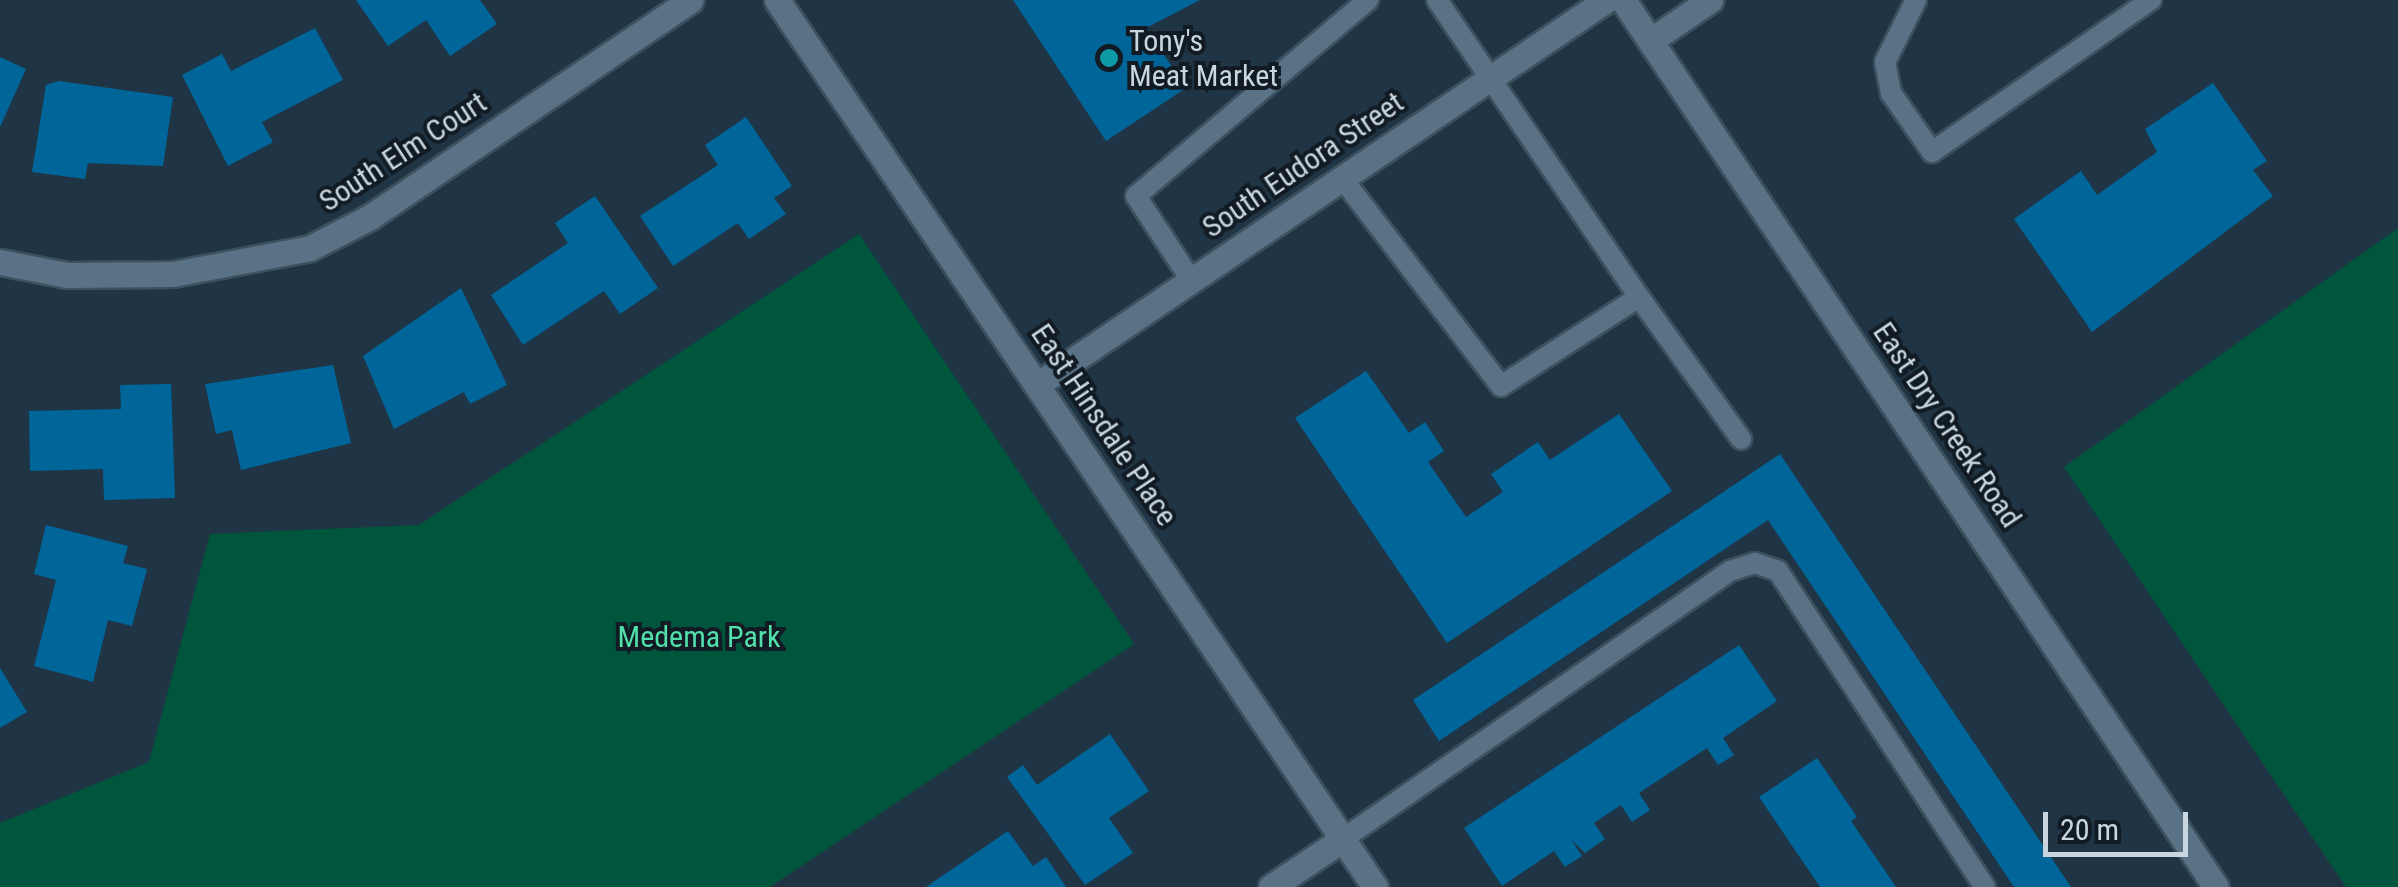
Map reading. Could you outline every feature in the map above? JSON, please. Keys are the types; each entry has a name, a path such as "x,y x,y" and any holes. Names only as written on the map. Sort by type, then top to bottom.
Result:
{"street":[{"name":"South Elm Court","path":"0,262 67,275 173,274 310,248 370,217 690,0"},
{"name":"East Hinsdale Place","path":"777,0 1375,887"},
{"name":"South Eudora Street","path":"1038,384 1606,0"},
{"name":"East Dry Creek Road","path":"1623,0 2216,887"},
{"path":"1650,40 1710,0"},
{"path":"1272,887 1343,839"}],"lane":[{"path":"1191,280 1136,196 1368,0"},
{"path":"1436,0 1741,438"},
{"path":"1916,0 1885,62 1891,93 1932,152 2150,0"},
{"path":"1342,178 1501,386 1639,296"},
{"path":"1343,839 1730,570 1755,563 1778,571 1985,887"}],"green space":[{"path":"2398,228 2398,887 2346,887 2064,467"},
{"name":"Medema Park","path":"859,234 1134,644 770,887 0,887 0,823 149,762 210,534 419,525"}],"building":[{"path":"356,0 480,0 497,24 450,56 426,20 388,46"},
{"name":"Tony's Meat Market","path":"1013,0 1200,0 1146,28 1186,88 1106,141"},
{"path":"315,28 343,80 262,122 273,142 228,166 182,75 222,54 231,71"},
{"path":"0,57 26,69 0,127"},
{"path":"59,81 173,97 163,166 88,163 85,179 32,172 46,85"},
{"path":"2213,83 2267,161 2253,170 2273,196 2092,332 2014,219 2081,171 2097,195 2157,152 2145,129"},
{"path":"746,117 792,186 774,198 786,214 749,239 738,223 673,266 640,216 718,165 705,145"},
{"path":"595,196 658,288 620,314 604,291 523,345 491,295 568,243 555,223"},
{"path":"461,288 507,385 470,404 464,392 394,429 363,356"},
{"path":"333,365 351,443 241,470 232,430 216,434 205,384"},
{"path":"1366,371 1409,433 1425,422 1444,451 1428,462 1466,517 1503,492 1491,474 1538,442 1550,460 1619,414 1672,491 1447,643 1295,418"},
{"path":"171,384 175,498 104,500 103,469 30,471 29,411 121,409 120,385"},
{"path":"1780,454 2071,887 2014,887 1768,520 1439,741 1413,700"},
{"path":"46,525 128,546 123,563 147,569 132,626 108,620 93,682 34,666 56,580 34,574"},
{"path":"1739,645 1777,701 1723,738 1734,755 1718,765 1707,748 1639,793 1650,810 1632,822 1621,805 1594,823 1605,839 1585,853 1571,839 1582,856 1565,867 1554,851 1502,886 1464,828"},
{"path":"0,668 27,712 0,728"},
{"path":"1110,734 1149,791 1109,818 1133,853 1085,885 1007,777 1023,765 1037,785"},
{"path":"1817,758 1857,817 1851,821 1896,887 1820,887 1759,797"},
{"path":"1008,831 1033,866 1046,857 1066,887 926,887"}],"place":[{"name":"Tony's Meat Market","path":"1109,58"}]}
